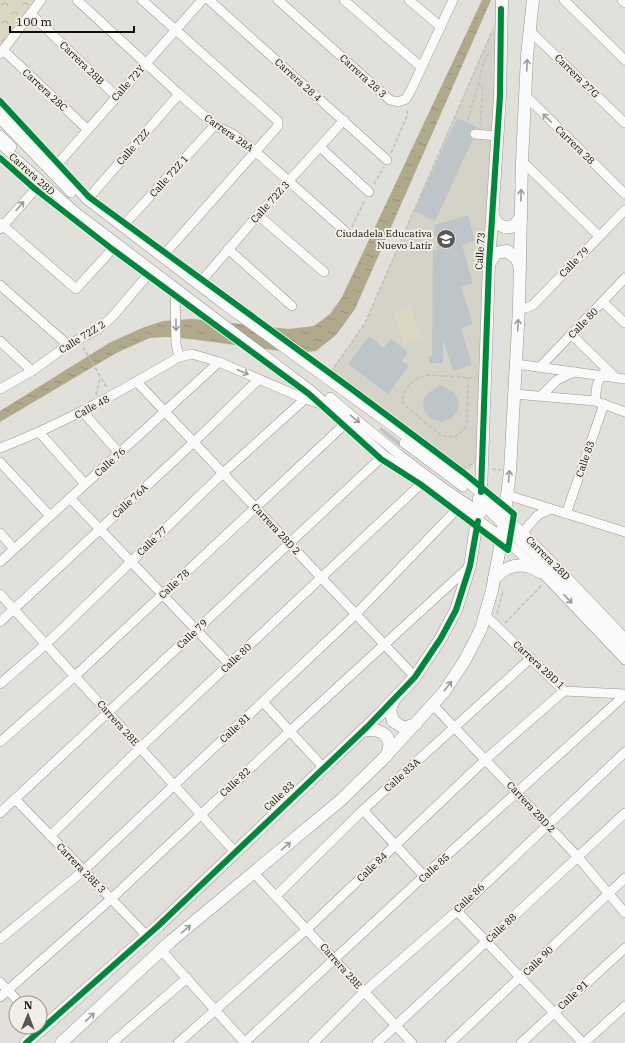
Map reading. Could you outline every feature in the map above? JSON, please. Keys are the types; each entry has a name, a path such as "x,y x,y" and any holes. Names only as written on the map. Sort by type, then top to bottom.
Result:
{"main road":[{"name":"Calle 73","path":"479,506 489,264 500,96 502,0"},
{"path":"62,1043 161,950 341,800 384,758 433,705 465,660 486,616 494,579 507,495 519,308 522,161 529,30 533,0"},
{"path":"493,213 497,223 503,227 514,226 521,218"},
{"path":"489,264 496,253 507,252 517,259 520,271"},
{"name":"Calle 83","path":"48,1021 147,936 324,768 415,677 441,638 454,614 470,566 479,506"},
{"path":"494,579 499,573 512,566 527,565 544,575"},
{"path":"395,698 390,709 393,721 404,728 416,724"},
{"path":"362,731 370,729 379,730 386,735 389,743 388,752 384,758"},
{"name":"Calle 83","path":"26,1043 34,1035"}],"street":[{"path":"1,52 41,0"},
{"name":"Carrera 28A","path":"77,0 179,94 215,125 234,135 255,151 346,232"},
{"path":"142,0 278,121 278,126 162,257"},
{"name":"Calle 72Y","path":"55,167 202,0"},
{"name":"Carrera 28 4","path":"209,0 387,160"},
{"name":"Carrera 28 3","path":"278,0 390,100 398,102 406,99 453,0"},
{"path":"344,0 421,67"},
{"path":"409,0 440,26"},
{"path":"564,0 625,60"},
{"path":"622,0 625,3"},
{"name":"Carrera 28B","path":"31,14 116,96"},
{"name":"Carrera 27G","path":"529,30 625,123"},
{"name":"Carrera 28C","path":"1,52 87,129"},
{"name":"Calle 72Z","path":"87,200 179,94"},
{"name":"Carrera 28","path":"526,96 625,194"},
{"name":"Carrera 28D","path":"0,108 87,200 198,285 215,304 304,362 454,471 479,506 503,526 544,575 625,660"},
{"path":"0,119 83,204 215,304 276,360 316,387 352,418 479,506"},
{"name":"Calle 72Z 3","path":"198,285 258,215 344,120"},
{"name":"Calle 72Z 1","path":"122,227 215,125"},
{"path":"478,131 497,136"},
{"path":"0,136 44,179 79,208 215,304 457,482 479,506"},
{"name":"Carrera 28D","path":"0,144 41,183 76,212 196,304 276,360 384,455 424,480 460,506 479,506 503,526 523,532 552,560 625,638"},
{"path":"320,147 369,192"},
{"path":"522,161 599,236"},
{"path":"41,183 1,226 76,289 117,244"},
{"name":"Calle 79","path":"519,308 526,308 533,305 625,210"},
{"path":"258,215 324,272"},
{"path":"228,249 292,306"},
{"name":"Calle 72Z 2","path":"0,389 32,371 68,345 98,329 112,317 152,270"},
{"name":"Calle 80","path":"540,366 625,278"},
{"path":"0,285 68,345"},
{"path":"175,288 176,344 179,356"},
{"path":"603,302 625,323"},
{"path":"571,334 614,376"},
{"path":"0,341 32,371"},
{"name":"Carrera 28D","path":"179,356 192,354 219,362 305,399 332,408"},
{"name":"Calle 48","path":"0,448 40,433 83,412 137,382 179,356"},
{"name":"Calle 76","path":"0,562 219,362"},
{"path":"516,364 602,374 625,379"},
{"path":"542,396 557,380 577,371"},
{"name":"Calle 83","path":"566,514 599,402 597,385 602,374"},
{"name":"Calle 76A","path":"0,622 260,379"},
{"name":"Carrera 28D 2","path":"137,382 415,677"},
{"path":"514,394 599,402 625,412"},
{"name":"Calle 77","path":"0,684 46,644 223,473 305,399"},
{"path":"83,412 119,454"},
{"name":"Calle 78","path":"0,742 75,676 346,423"},
{"path":"40,433 85,484"},
{"name":"Calle 79","path":"0,813 384,455"},
{"path":"0,462 50,516"},
{"name":"Calle 80","path":"50,836 140,748 322,578 424,480"},
{"path":"507,495 625,532"},
{"path":"70,498 130,563 229,664"},
{"name":"Calle 81","path":"0,939 83,871 263,702 356,614 460,506"},
{"path":"523,532 538,515 551,509"},
{"path":"503,526 554,573 625,649"},
{"path":"0,532 14,549"},
{"name":"Calle 82","path":"0,997 111,899 290,731 470,566"},
{"name":"Carrera 28E","path":"0,594 235,852"},
{"name":"Carrera 28D 1","path":"486,616 564,691 625,694"},
{"name":"Calle 83A","path":"276,896 363,810 531,658"},
{"name":"Calle 84","path":"178,1043 307,929 486,759 564,691"},
{"name":"Calle 85","path":"245,1043 336,960 424,876 625,694"},
{"path":"263,702 324,768"},
{"name":"Carrera 28D 2","path":"433,705 577,856 625,913"},
{"name":"Calle 86","path":"313,1043 364,992 457,911 625,752"},
{"name":"Carrera 28E 3","path":"14,799 147,936"},
{"path":"363,810 424,876"},
{"name":"Calle 88","path":"377,1043 625,813"},
{"name":"Carrera 28E","path":"254,872 412,1043"},
{"name":"Calle 90","path":"450,1043 625,878"},
{"path":"457,911 553,1013 584,1043 625,1006"},
{"name":"Calle 91","path":"521,1043 625,948"},
{"path":"161,950 245,1043"},
{"path":"112,1043 187,978"},
{"path":"0,982 13,995"}],"path":[{"path":"335,377 327,372 365,323 491,33"},
{"path":"468,120 484,61 490,50"},
{"path":"478,85 484,88 478,131"},
{"path":"86,353 112,396"},
{"path":"468,378 467,422 463,431 454,437 442,436 403,404 403,394 418,378 427,375 478,378"},
{"path":"93,406 100,377"},
{"path":"457,468 464,473"},
{"path":"500,628 544,575"}],"shaded area":[{"name":"Ciudadela Educativa Nuevo Latir","path":"501,9 478,458 470,469 461,471 326,378 365,323"}],"green space":[{"path":"0,0 41,0 0,54"},
{"path":"410,306 422,338 404,344 393,312"}],"water":[{"path":"482,0 491,0 355,309 336,335 316,351 296,353 190,339 166,337 150,338 118,352 0,422 0,411 109,343 142,328 163,321 192,319 289,329 314,326 330,314 342,297"}],"building":[{"path":"457,118 478,128 470,131 469,136 473,139 435,221 414,211"},
{"path":"468,215 475,241 462,245 473,283 461,287 473,324 461,328 472,365 453,371 443,340 443,363 429,363 429,356 432,356 433,250 437,250 438,236 434,236 435,225"},
{"path":"369,336 384,348 391,339 408,352 402,361 409,366 388,394 348,364"},
{"path":"440,385 453,392 459,405 457,412 452,418 442,422 431,419 426,414 423,407 424,399 428,393"},
{"path":"381,427 399,441 400,447 379,430"}],"cycle path":[{"path":"481,492 489,264 500,96 501,9"},
{"path":"0,101 89,197 353,390 464,473 514,514 508,550 420,484 381,459 309,394 112,249 35,189 0,158"},
{"path":"26,1043 158,926 367,727 415,677 441,638 456,610 470,566 478,521"}],"place":[{"name":"Ciudadela Educativa Nuevo Latir","path":"446,239"}]}
